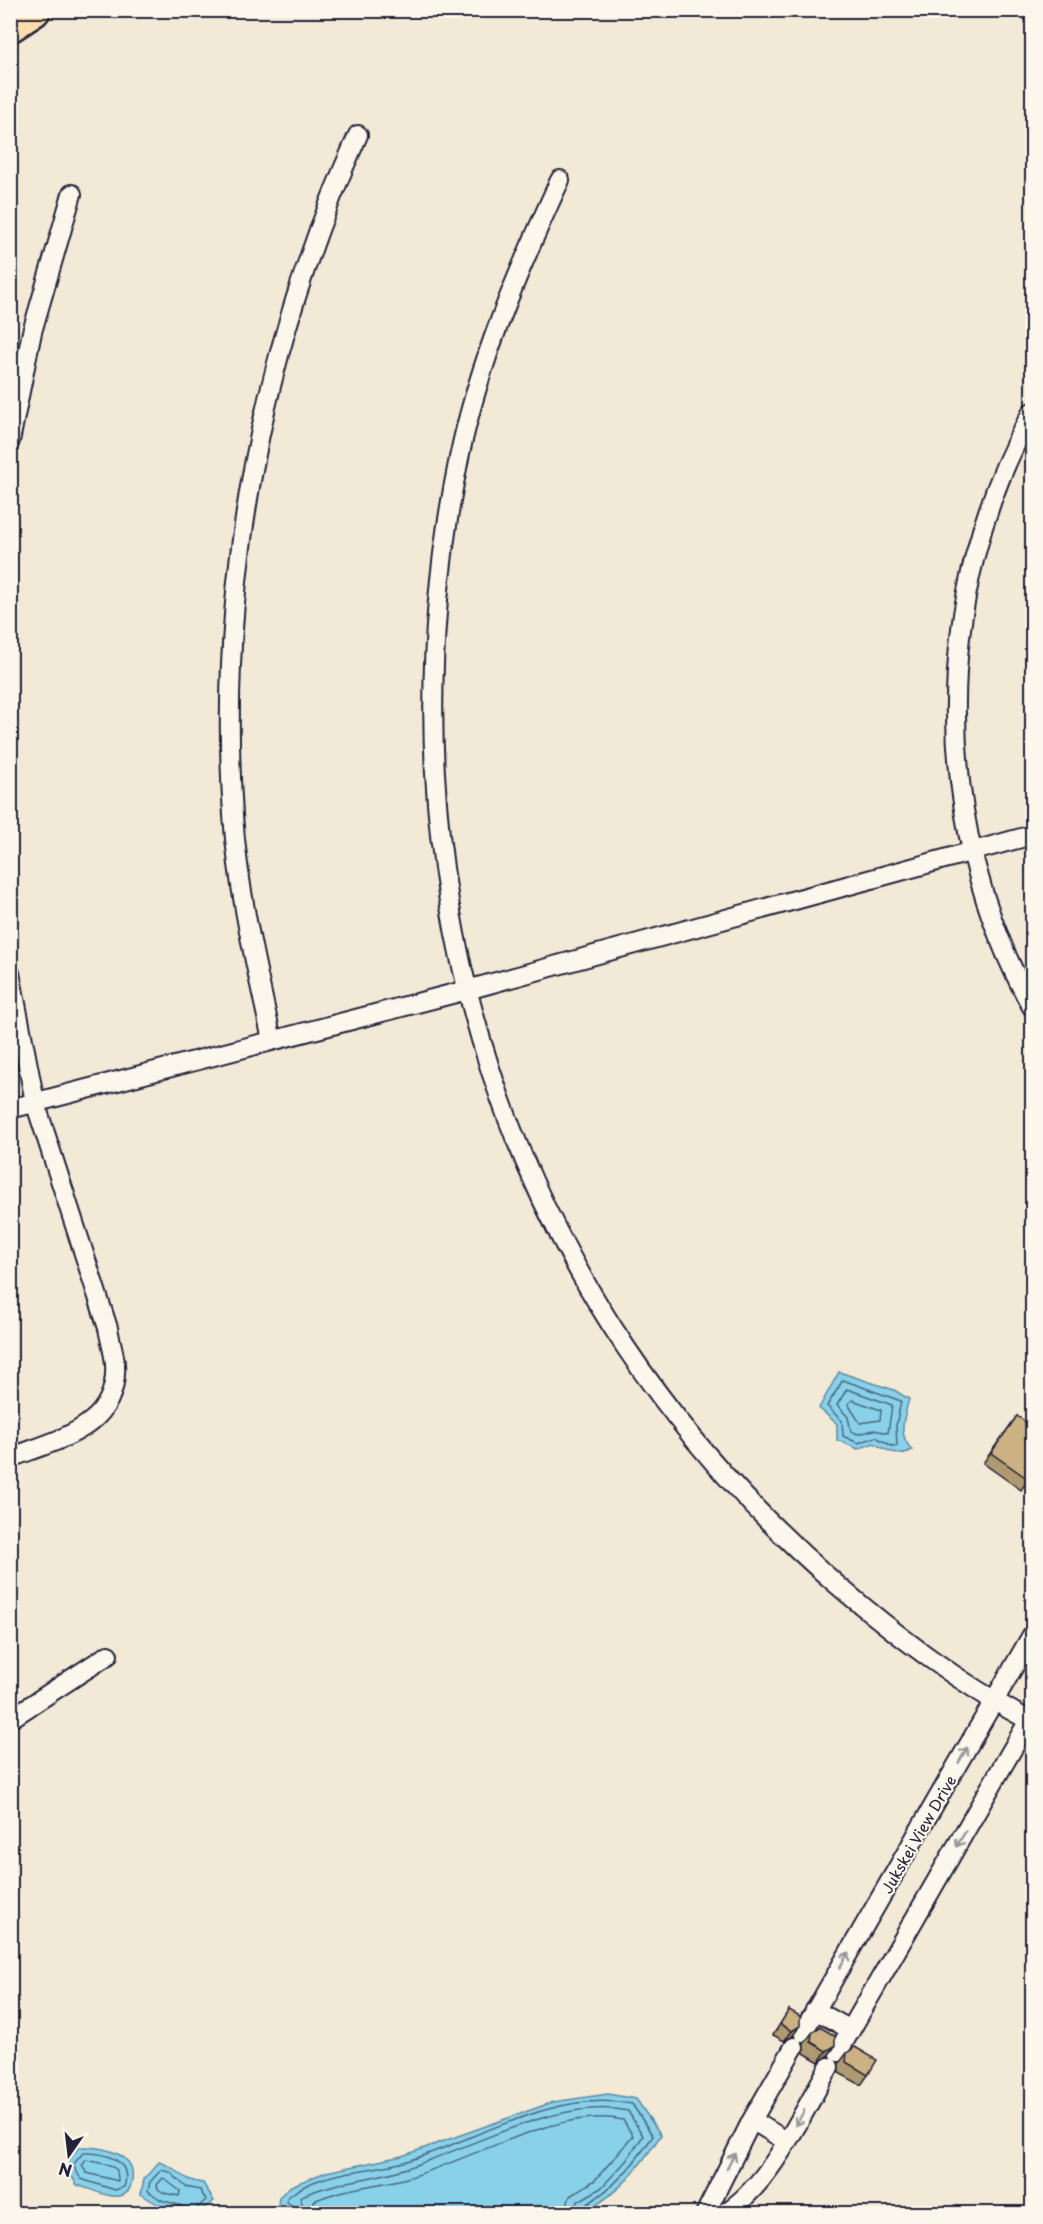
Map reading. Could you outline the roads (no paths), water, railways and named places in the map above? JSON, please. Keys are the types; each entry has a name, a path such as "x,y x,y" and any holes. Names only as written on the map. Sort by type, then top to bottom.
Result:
{"highway":[{"path":"10,25 33,10"}],"street":[{"path":"272,1040 250,939 233,818 229,681 235,604 251,468 267,397 328,201 358,135"},
{"path":"560,180 527,250 496,330 482,376 460,453 440,577 432,693 433,773 448,896 467,990 489,1065 516,1142 550,1217 588,1289 670,1412 738,1491 791,1545 931,1661 1031,1719 786,2140 762,2177 742,2199 723,2214"},
{"path":"10,441 33,333 72,194"},
{"path":"1032,412 998,483 974,564 958,645 955,735 971,853 998,934 1032,1007"},
{"path":"10,1109 467,990 1032,835"},
{"path":"10,974 35,1102 108,1328 115,1365 113,1390 105,1409 94,1421 77,1431 10,1458"},
{"name":"Jukskei View Drive","path":"705,2214 752,2120 1032,1635"},
{"path":"13,1710 108,1655"},
{"path":"815,2010 851,2030"},
{"path":"752,2120 786,2140"}],"water":[{"path":"839,1372 894,1390 909,1399 903,1432 912,1450 897,1453 874,1443 858,1449 837,1440 837,1424 819,1408"},
{"path":"608,2094 636,2099 661,2135 618,2189 583,2213 310,2214 293,2212 278,2205 279,2197 291,2186 326,2172 402,2156 553,2102"},
{"path":"79,2147 108,2150 125,2158 132,2173 131,2186 127,2192 123,2195 112,2196 77,2185 65,2165"},
{"path":"159,2162 190,2180 203,2183 214,2201 196,2211 187,2212 168,2209 141,2194 144,2179"}]}
